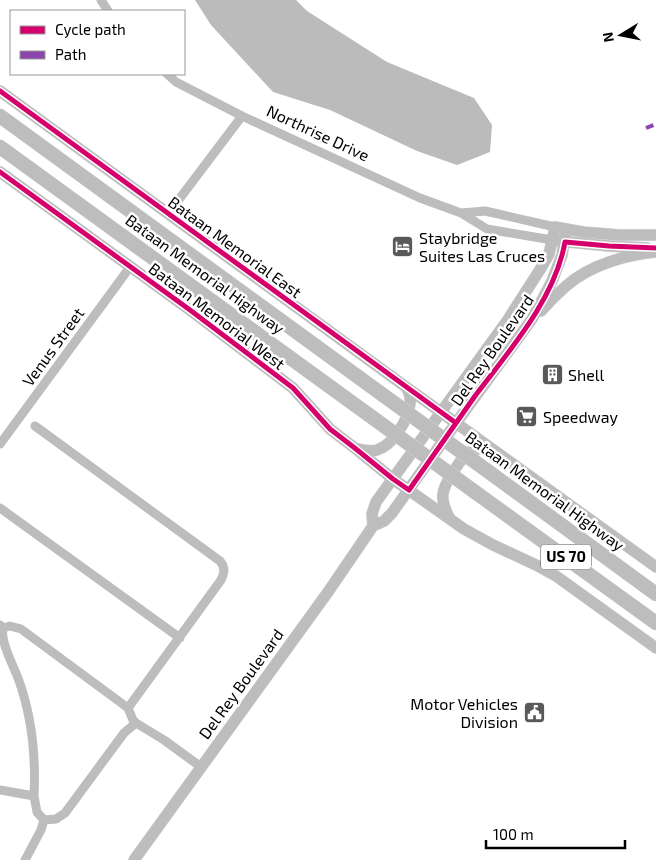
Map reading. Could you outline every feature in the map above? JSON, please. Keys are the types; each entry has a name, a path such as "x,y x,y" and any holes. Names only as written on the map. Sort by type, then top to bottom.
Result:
{"highway":[{"name":"Bataan Memorial Highway","path":"0,116 656,594"},
{"name":"Bataan Memorial Highway","path":"0,147 656,623"}],"main road":[{"name":"Bataan Memorial East","path":"0,91 656,567"},
{"name":"Bataan Memorial West","path":"0,172 190,310 293,388 330,429 393,479 478,537 556,576 656,648"},
{"path":"561,228 619,235 656,235"},
{"name":"Del Rey Boulevard","path":"373,526 372,520 376,502 507,320 542,268 549,254 552,240 561,228"},
{"name":"Del Rey Boulevard","path":"134,860 328,592 373,526 388,517 409,490 532,319 552,281 562,255 565,242 561,228"},
{"name":"Northrise Drive","path":"552,240 656,250"},
{"path":"532,319 568,285 591,270 614,260 656,250"},
{"path":"507,320 521,334"},
{"path":"356,448 370,452 378,450 392,441 407,417 410,395 406,387"},
{"path":"450,519 443,505 442,498 442,492 447,481 467,452 479,448 492,449"}],"street":[{"name":"Northrise Drive","path":"167,75 176,82 242,116 420,198 461,213 487,228 552,240"},
{"path":"168,214 242,116"},
{"name":"Northrise Drive","path":"461,213 485,211 561,228"},
{"name":"Venus Street","path":"0,444 130,266"},
{"path":"35,426 220,561 225,569 222,580 128,708"},
{"path":"0,508 180,638"},
{"path":"44,820 38,812 34,796 34,753 30,723 23,692 2,644 1,626 21,629 128,708 136,723 164,740 201,767"},
{"path":"44,820 56,819 65,813 124,733 136,723"},
{"path":"0,790 34,796"},
{"path":"25,860 41,830 44,820"}],"shaded area":[{"path":"195,0 296,0 307,11 387,62 474,98 492,125 490,152 457,165 417,151 330,110 273,92 211,25"}],"marked path":[{"path":"646,128 656,124"}],"cycle path":[{"path":"0,91 456,423"},
{"path":"0,172 190,310 293,388 330,429 409,490 475,396 529,324 552,284 565,242 656,248"}],"place":[{"name":"Staybridge Suites Las Cruces","path":"403,247"},
{"name":"Shell","path":"552,375"},
{"name":"Speedway","path":"527,417"},
{"name":"Motor Vehicles Division","path":"534,713"}]}
